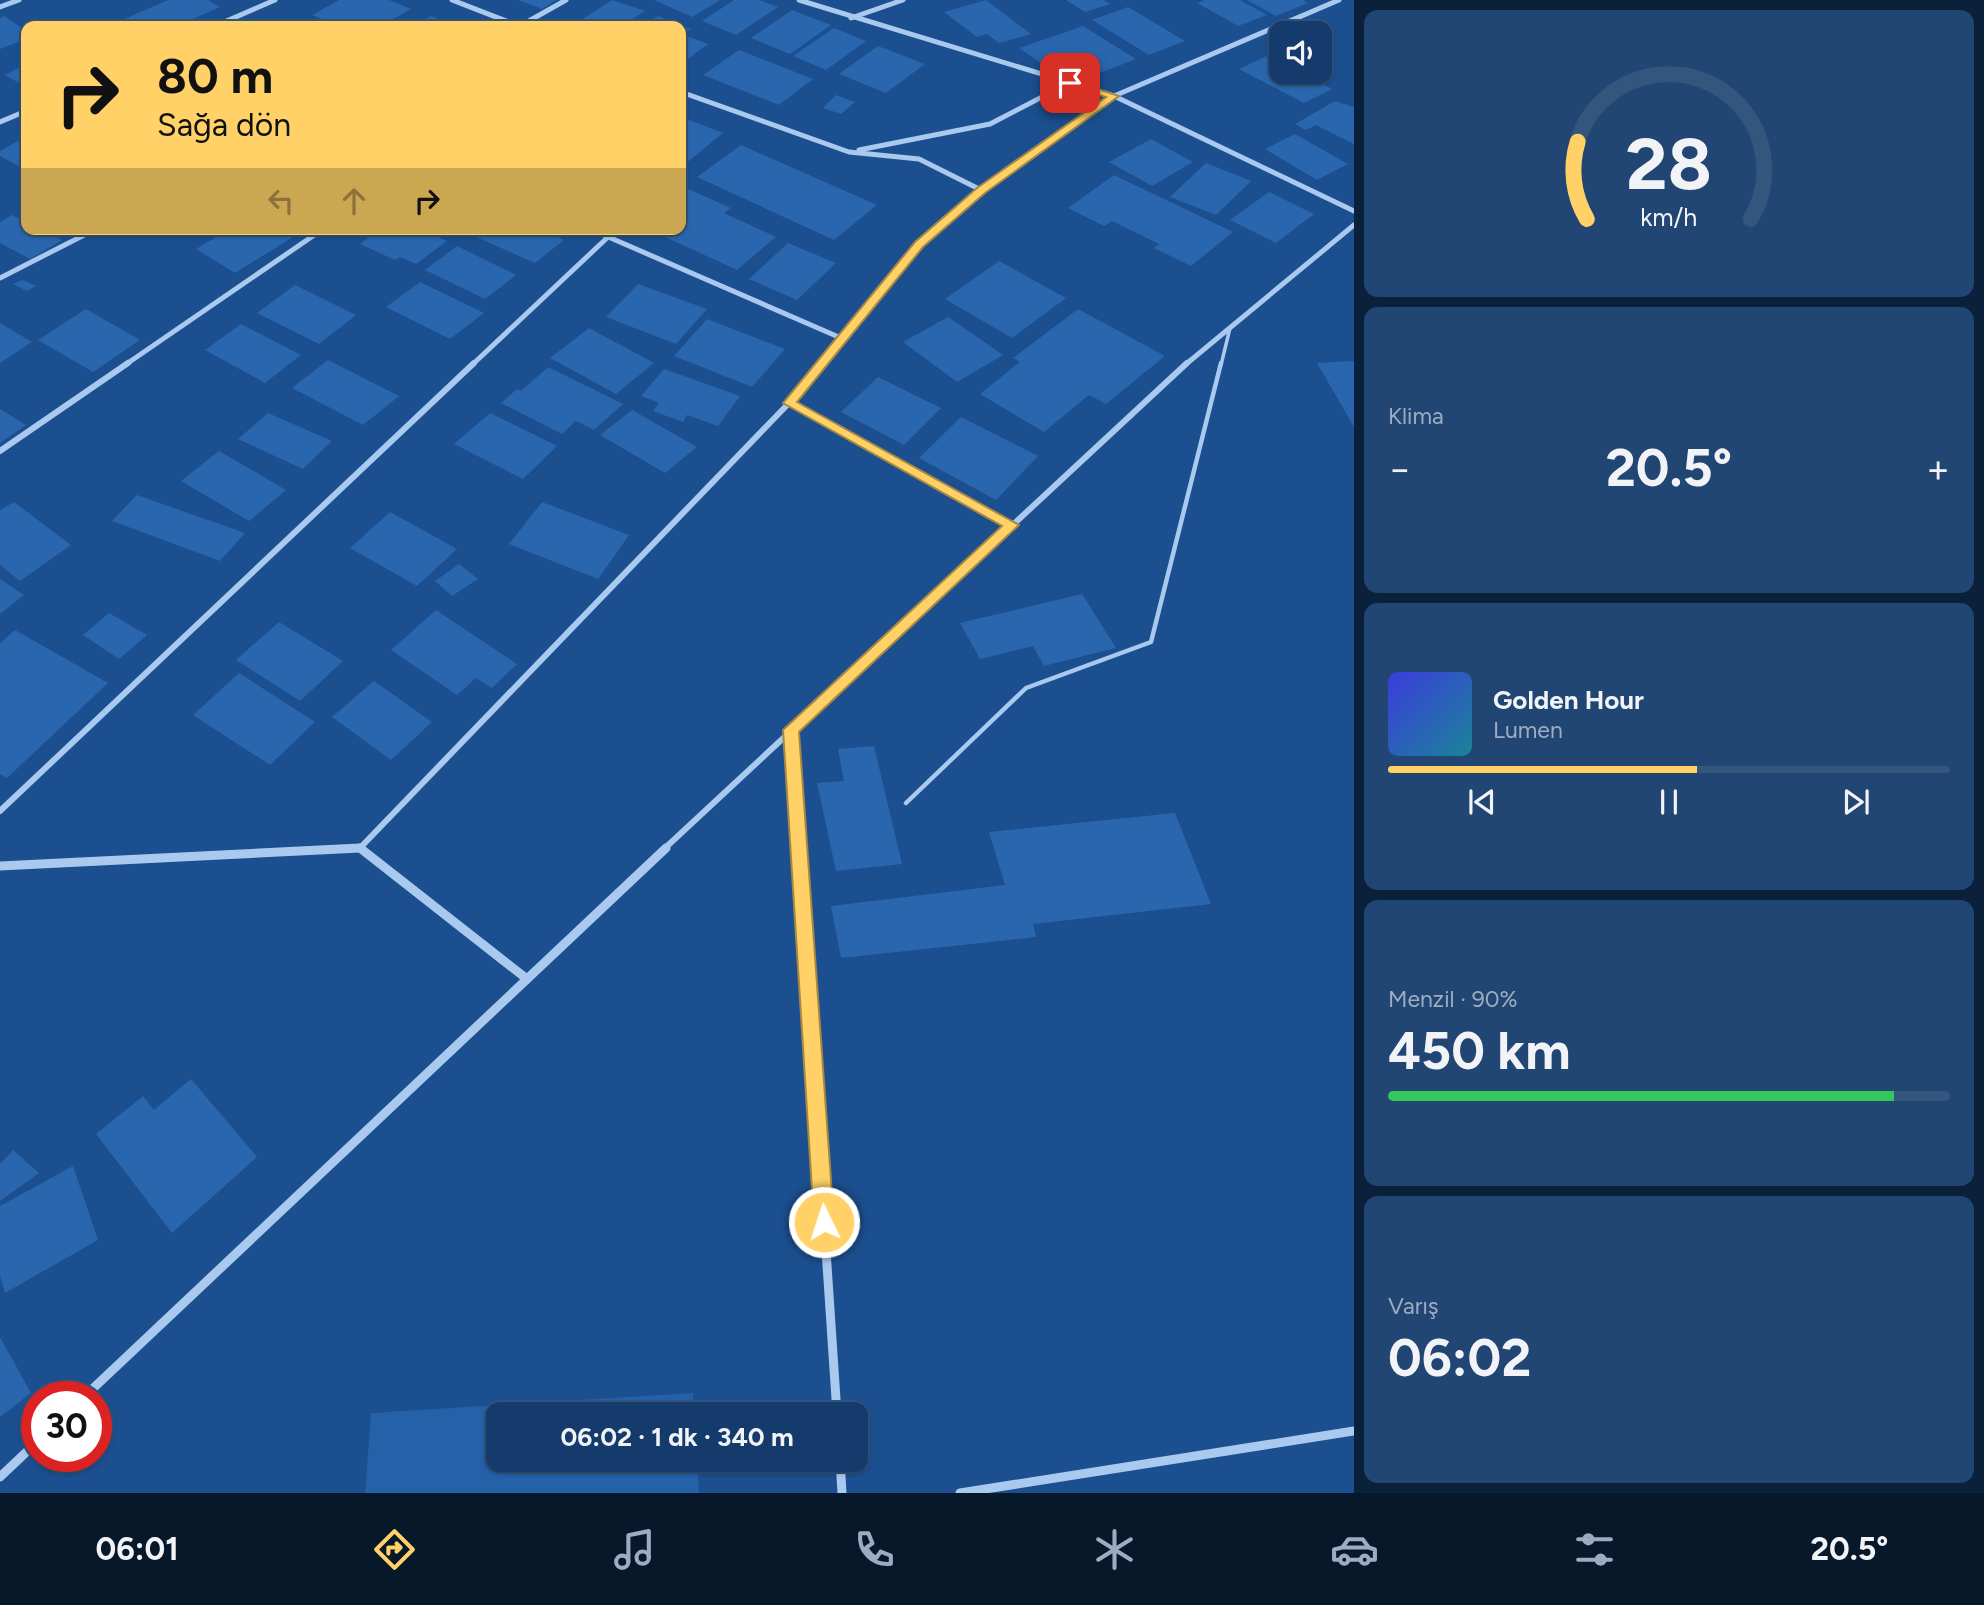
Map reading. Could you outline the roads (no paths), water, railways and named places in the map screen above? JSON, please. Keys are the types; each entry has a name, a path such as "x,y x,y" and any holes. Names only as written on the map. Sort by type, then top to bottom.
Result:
{"street":[{"path":"0,8 19,0"},
{"path":"227,21 275,0"},
{"path":"452,0 506,21"},
{"path":"528,21 566,0"},
{"path":"799,0 1114,96 1354,211"},
{"path":"851,18 903,0"},
{"path":"360,848 789,403 919,245 981,190 1114,96 1339,0"},
{"path":"849,152 990,124 1070,83"},
{"path":"686,94 849,152 919,159 981,190"},
{"path":"0,122 21,112"},
{"path":"101,1381 1012,525 1231,325 1354,225"},
{"path":"0,278 84,235"},
{"path":"0,451 314,235"},
{"path":"604,235 841,338"},
{"path":"0,811 608,237"},
{"path":"789,403 1012,525"},
{"path":"791,730 836,1402"},
{"path":"0,866 360,848 527,979"},
{"path":"960,1493 1354,1431"},
{"path":"0,1477 21,1457"},
{"path":"841,1472 842,1493"}],"lane":[{"path":"906,803 1026,688 1151,642 1231,325"}]}
